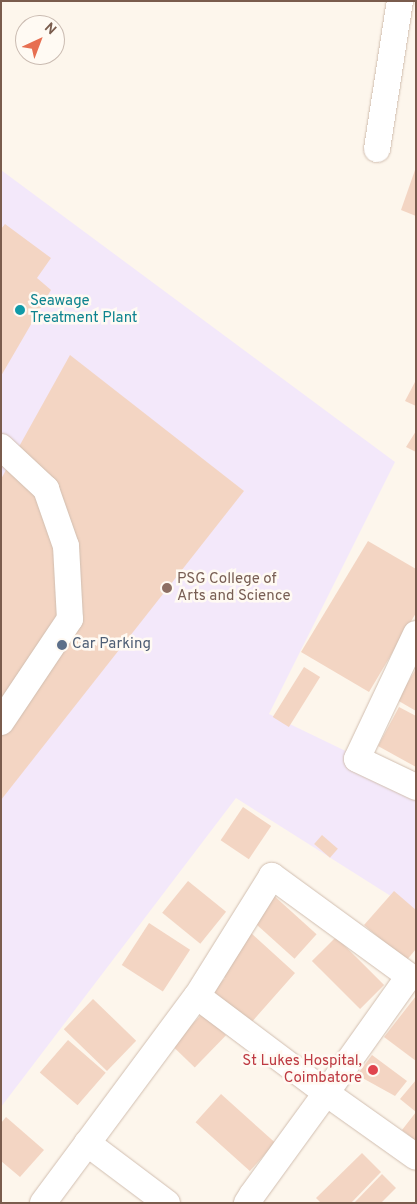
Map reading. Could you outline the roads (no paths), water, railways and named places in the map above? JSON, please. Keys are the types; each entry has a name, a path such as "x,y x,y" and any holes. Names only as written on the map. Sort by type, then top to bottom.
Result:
{"street":[{"path":"377,150 400,1"},
{"path":"1,447 46,489 66,546 70,619 1,722"},
{"path":"416,634 357,759 416,787"},
{"path":"43,1203 197,996 272,876 409,976 247,1203"},
{"path":"197,996 326,1093 416,1157"},
{"path":"88,1142 167,1203"}],"place":[{"name":"Seawage Treatment Plant","path":"20,310"},
{"name":"PSG College of Arts and Science","path":"167,588"},
{"name":"Car Parking","path":"62,645"},
{"name":"St Lukes Hospital, Coimbatore","path":"373,1070"}]}
